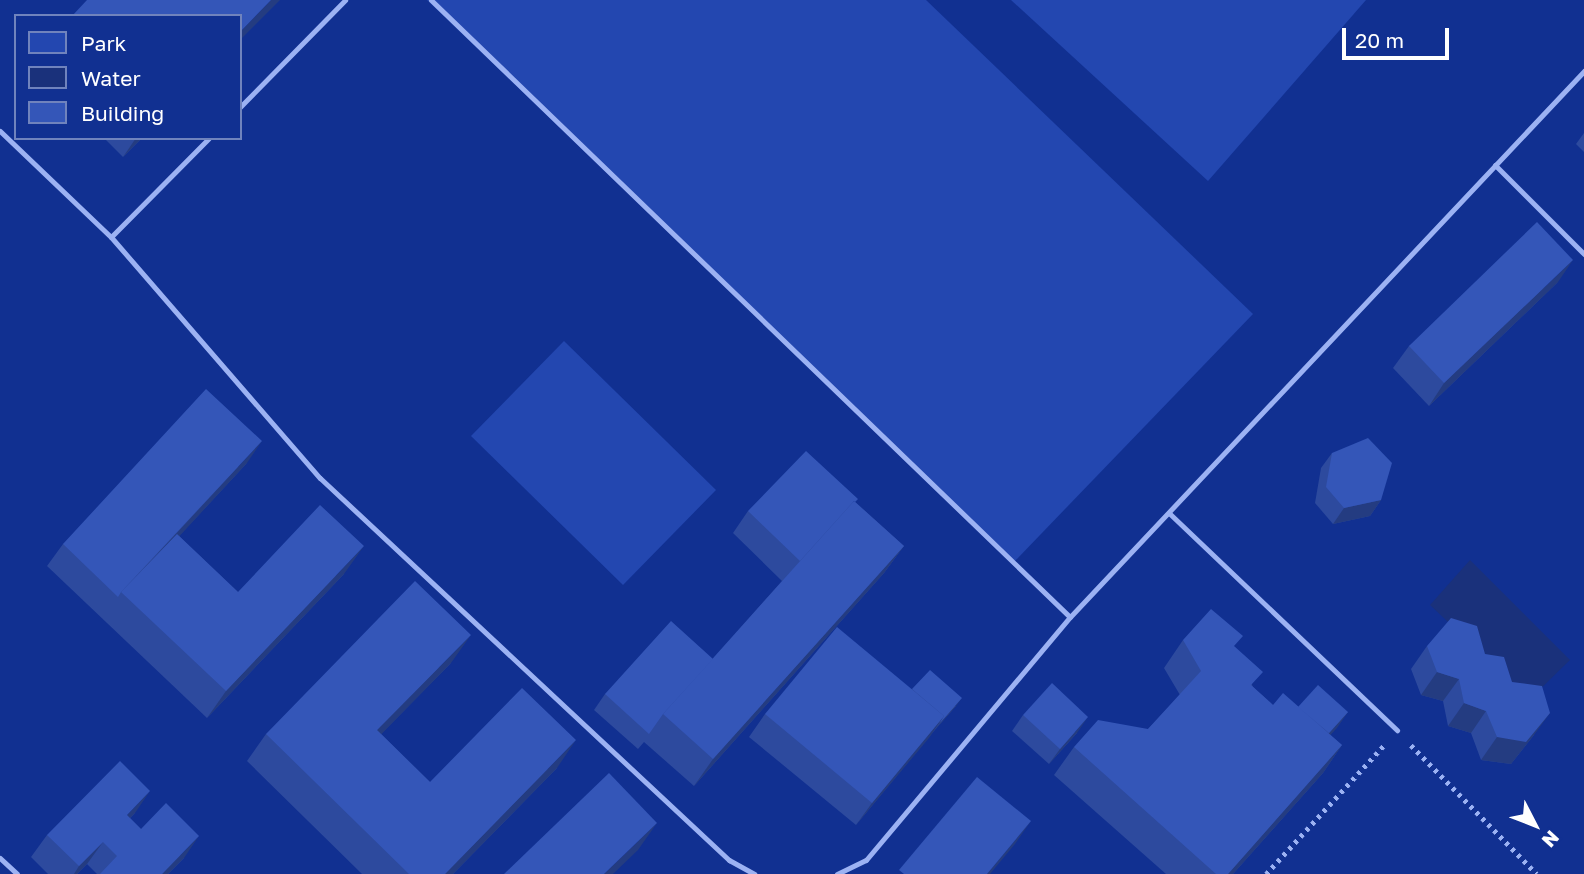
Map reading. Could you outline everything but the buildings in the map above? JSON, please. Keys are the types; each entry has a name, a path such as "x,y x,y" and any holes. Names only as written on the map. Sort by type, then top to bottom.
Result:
{"lane":[{"path":"242,105 345,0"},
{"path":"431,0 1070,617"},
{"path":"842,873 866,860 1070,617 1584,71"},
{"path":"0,131 111,237 320,478 729,860 754,874"},
{"path":"111,237 207,140"},
{"path":"1495,165 1584,254"},
{"path":"1169,513 1397,730"},
{"path":"0,858 17,874"}],"path":[{"path":"1266,874 1397,730 1537,874"}],"green space":[{"path":"427,0 926,0 1253,314 1013,563"},
{"path":"1011,0 1366,0 1208,181"},
{"path":"564,341 716,490 623,585 471,436"}],"water":[{"path":"1470,560 1570,660 1530,699 1430,605"}]}
